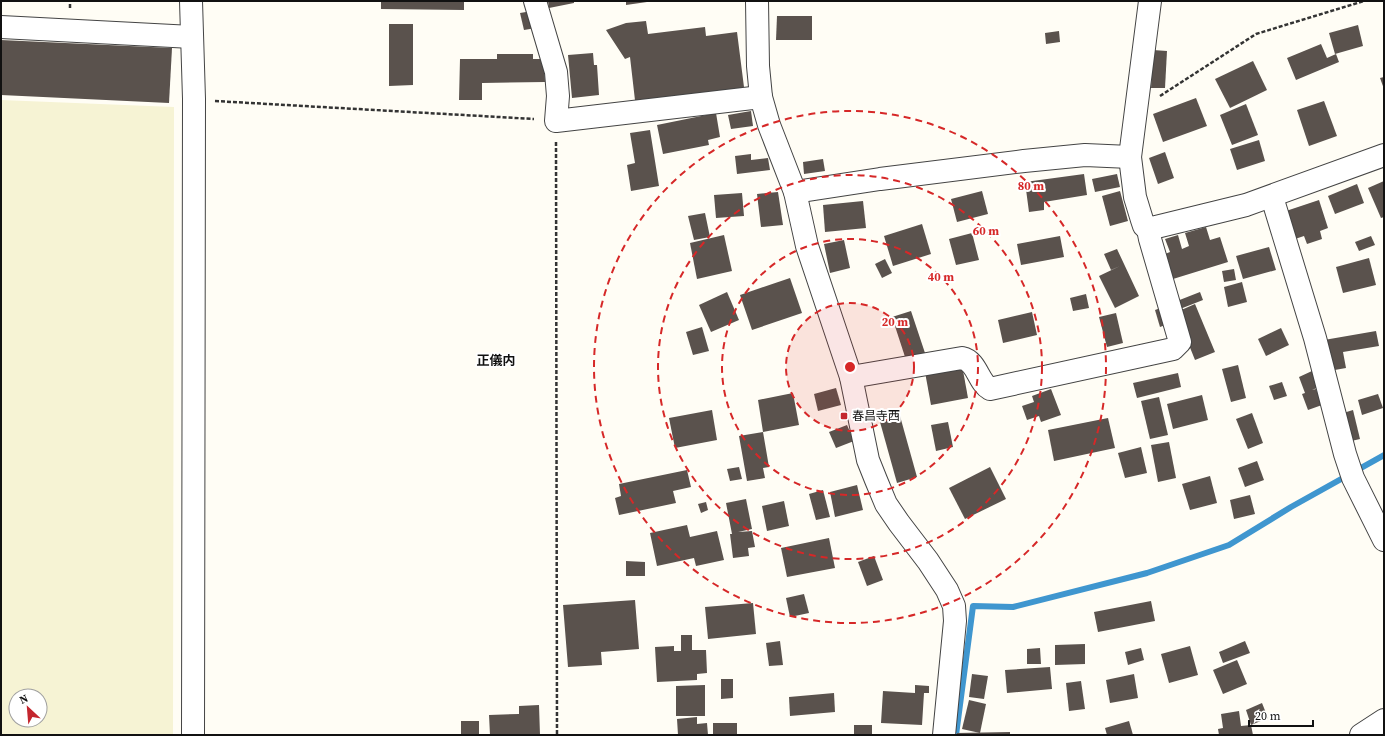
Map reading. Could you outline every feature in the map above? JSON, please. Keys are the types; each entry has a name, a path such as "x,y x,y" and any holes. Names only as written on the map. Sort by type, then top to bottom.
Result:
{"street":[{"path":"191,1 194,99 193,735"},
{"path":"535,1 556,72 558,96 556,121 761,97"},
{"path":"757,1 758,66 761,97 769,125 795,192 808,246 851,377 868,460 890,510 948,590 954,606 955,621 944,735"},
{"path":"1150,1 1130,157 1135,197 1144,226 1148,228 1155,228 1246,205 1272,197 1384,155"},
{"path":"1,27 192,37"},
{"path":"795,192 880,179 1085,155 1130,157"},
{"path":"1272,197 1315,338 1345,454 1353,478 1384,540"},
{"path":"851,377 962,358 967,359 971,363 984,386 990,389 1173,349 1180,342 1150,240 1148,228"},
{"path":"1362,735 1384,720"}],"path":[{"path":"1136,112 1256,34 1364,1"},
{"path":"194,99 556,121 557,735"}],"shaded area":[{"path":"1,100 174,107 173,735 1,735"}],"building":[{"path":"381,1 464,1 464,10 381,9"},
{"path":"548,1 574,1 574,3 549,8"},
{"path":"626,1 647,1 647,2 626,5"},
{"path":"532,11 536,28 524,30 520,13"},
{"path":"777,16 812,16 812,40 776,40"},
{"path":"646,21 648,34 705,27 706,36 737,32 745,95 636,109 630,57 625,59 606,30 626,23"},
{"path":"389,24 413,24 413,85 389,86"},
{"path":"1358,25 1363,46 1335,54 1329,33"},
{"path":"1059,31 1060,42 1046,44 1045,33"},
{"path":"1,40 172,48 169,103 1,95"},
{"path":"1321,44 1327,58 1336,54 1339,62 1296,80 1287,58"},
{"path":"1153,50 1167,51 1165,88 1151,88"},
{"path":"593,53 594,65 597,65 599,95 572,98 568,55"},
{"path":"497,54 533,54 533,59 544,59 545,82 482,83 482,100 459,100 460,59 497,59"},
{"path":"1253,61 1267,90 1230,108 1215,79"},
{"path":"1384,77 1384,89 1380,78"},
{"path":"1196,98 1207,126 1163,142 1153,114"},
{"path":"1324,101 1337,136 1309,146 1297,110"},
{"path":"1246,104 1258,135 1232,145 1220,115"},
{"path":"751,111 753,126 731,129 728,115"},
{"path":"716,113 720,137 708,140 709,145 663,154 657,125"},
{"path":"650,130 659,186 631,191 627,165 635,163 630,133"},
{"path":"1259,140 1265,161 1237,170 1230,149"},
{"path":"1165,152 1174,178 1158,184 1149,158"},
{"path":"751,154 751,160 768,158 770,170 737,174 735,156"},
{"path":"823,159 825,171 804,174 803,162"},
{"path":"1084,174 1087,195 1044,202 1044,210 1029,212 1025,182"},
{"path":"1117,174 1120,187 1095,192 1092,179"},
{"path":"1384,181 1384,217 1381,218 1368,188"},
{"path":"1357,184 1364,203 1335,214 1328,196"},
{"path":"982,191 988,214 957,222 951,199"},
{"path":"1120,191 1128,221 1110,226 1102,196"},
{"path":"778,192 783,225 761,227 757,194"},
{"path":"742,193 744,216 716,218 714,195"},
{"path":"1319,200 1328,228 1320,231 1322,239 1307,244 1304,236 1295,239 1286,211"},
{"path":"863,201 866,228 825,232 823,205"},
{"path":"705,213 710,237 694,240 688,216"},
{"path":"922,224 931,254 893,266 884,236"},
{"path":"1206,227 1210,240 1220,237 1228,262 1173,279 1165,254 1170,252 1165,239 1178,235 1182,249 1189,246 1185,233"},
{"path":"972,233 979,260 956,265 949,239"},
{"path":"724,235 732,271 697,279 690,243"},
{"path":"1060,236 1064,257 1021,265 1017,244"},
{"path":"1371,236 1375,245 1359,251 1355,242"},
{"path":"844,240 850,268 830,273 824,244"},
{"path":"1269,247 1276,270 1243,279 1236,256"},
{"path":"1117,249 1139,296 1115,308 1099,276 1120,266 1111,270 1104,254"},
{"path":"1369,258 1376,285 1343,293 1336,267"},
{"path":"885,259 892,273 882,278 875,264"},
{"path":"1234,269 1236,280 1224,282 1222,271"},
{"path":"790,278 802,313 752,330 740,295"},
{"path":"1242,282 1247,302 1228,307 1224,287"},
{"path":"727,292 739,320 711,332 699,305"},
{"path":"1200,292 1203,300 1180,309 1177,301"},
{"path":"1086,294 1089,308 1073,311 1070,298"},
{"path":"1195,304 1215,352 1195,360 1181,325 1179,311"},
{"path":"1166,306 1171,323 1160,327 1155,310"},
{"path":"911,311 926,356 907,363 892,317"},
{"path":"1032,312 1037,335 1003,343 998,320"},
{"path":"1116,313 1123,343 1107,347 1099,317"},
{"path":"702,327 709,351 693,355 686,332"},
{"path":"1281,328 1289,345 1266,356 1258,339"},
{"path":"1376,331 1379,346 1343,352 1346,368 1329,371 1324,340"},
{"path":"962,365 968,398 931,405 925,372"},
{"path":"1238,365 1246,398 1231,402 1222,369"},
{"path":"1312,371 1319,387 1312,390 1316,389 1322,405 1308,410 1302,394 1305,393 1299,377"},
{"path":"1178,373 1181,387 1137,398 1133,383"},
{"path":"1282,382 1287,396 1274,400 1269,386"},
{"path":"836,388 841,405 818,411 814,394"},
{"path":"1051,389 1061,415 1041,422 1039,416 1027,420 1022,406 1034,402 1032,396"},
{"path":"793,393 799,425 763,432 758,400"},
{"path":"1378,394 1383,408 1362,415 1358,400"},
{"path":"1202,395 1208,420 1173,429 1167,404"},
{"path":"1159,397 1168,435 1150,439 1141,401"},
{"path":"712,410 717,440 675,448 669,418"},
{"path":"1353,410 1360,439 1347,442 1340,414"},
{"path":"1252,413 1263,443 1248,449 1236,419"},
{"path":"900,416 917,477 897,483 880,422"},
{"path":"1108,418 1115,448 1054,461 1048,430"},
{"path":"948,422 953,447 936,451 931,425"},
{"path":"847,425 854,441 836,448 829,432"},
{"path":"763,432 769,467 763,468 765,478 747,481 739,436"},
{"path":"1169,442 1176,478 1158,482 1151,445"},
{"path":"1141,447 1147,473 1125,478 1118,453"},
{"path":"1257,461 1264,480 1245,487 1238,468"},
{"path":"739,467 742,479 730,481 727,469"},
{"path":"990,467 1006,499 965,519 949,488"},
{"path":"687,470 691,487 673,491 676,503 619,515 615,498 621,496 619,484"},
{"path":"1210,476 1217,503 1190,510 1182,484"},
{"path":"857,485 863,510 835,517 830,492"},
{"path":"823,490 830,517 816,520 809,494"},
{"path":"1250,495 1255,514 1234,519 1230,500"},
{"path":"746,499 752,529 738,532 752,531 755,547 748,548 749,556 733,558 730,534 732,534 726,503"},
{"path":"784,501 789,526 767,531 762,506"},
{"path":"706,502 708,510 701,513 698,504"},
{"path":"687,525 690,537 717,531 724,560 696,566 694,558 657,566 650,533"},
{"path":"829,538 835,568 787,577 781,548"},
{"path":"874,556 883,580 867,586 858,562"},
{"path":"626,561 645,562 645,576 626,576"},
{"path":"804,594 809,613 790,617 786,598"},
{"path":"635,600 639,649 601,652 602,665 568,667 563,605"},
{"path":"1151,601 1155,621 1098,632 1094,612"},
{"path":"753,603 756,634 708,639 705,607"},
{"path":"681,635 692,635 692,650 706,650 707,673 697,674 697,680 657,682 655,647 674,646 674,651 681,651"},
{"path":"780,641 783,665 769,666 766,643"},
{"path":"1245,641 1250,653 1223,663 1219,652"},
{"path":"1085,644 1085,664 1055,665 1055,645"},
{"path":"1190,646 1198,675 1169,683 1161,654"},
{"path":"1040,648 1041,664 1027,664 1027,649"},
{"path":"1141,648 1144,660 1128,665 1125,652"},
{"path":"1237,660 1247,684 1223,694 1213,670"},
{"path":"1050,667 1052,689 1007,693 1005,670"},
{"path":"972,674 988,676 984,699 969,697"},
{"path":"1134,674 1138,698 1110,703 1106,680"},
{"path":"721,679 733,679 733,698 721,699"},
{"path":"1081,681 1085,709 1069,711 1066,683"},
{"path":"705,685 705,716 676,716 676,686"},
{"path":"915,685 929,686 929,693 924,693 922,725 881,723 883,691 915,693"},
{"path":"834,693 835,712 790,716 789,697"},
{"path":"969,700 986,704 980,733 962,729"},
{"path":"1262,703 1268,718 1251,725 1246,710"},
{"path":"539,705 540,735 490,735 489,715 519,714 519,706"},
{"path":"1239,711 1241,726 1251,725 1253,735 1219,735 1218,729 1223,728 1221,714"},
{"path":"697,717 697,724 707,723 708,735 678,735 677,719"},
{"path":"461,721 479,721 479,735 461,735"},
{"path":"1129,721 1133,735 1107,735 1105,728"},
{"path":"713,723 737,723 737,735 713,735"},
{"path":"854,725 872,725 872,735 854,735"},
{"path":"1010,732 1010,735 957,735 957,733"}],"waterway":[{"path":"956,735 973,606 1013,607 1147,573 1229,545 1291,507 1384,455"}],"place":[{"name":"春昌寺西","path":"844,416"}],"district":[{"name":"正儀内","path":"496,360"}]}
